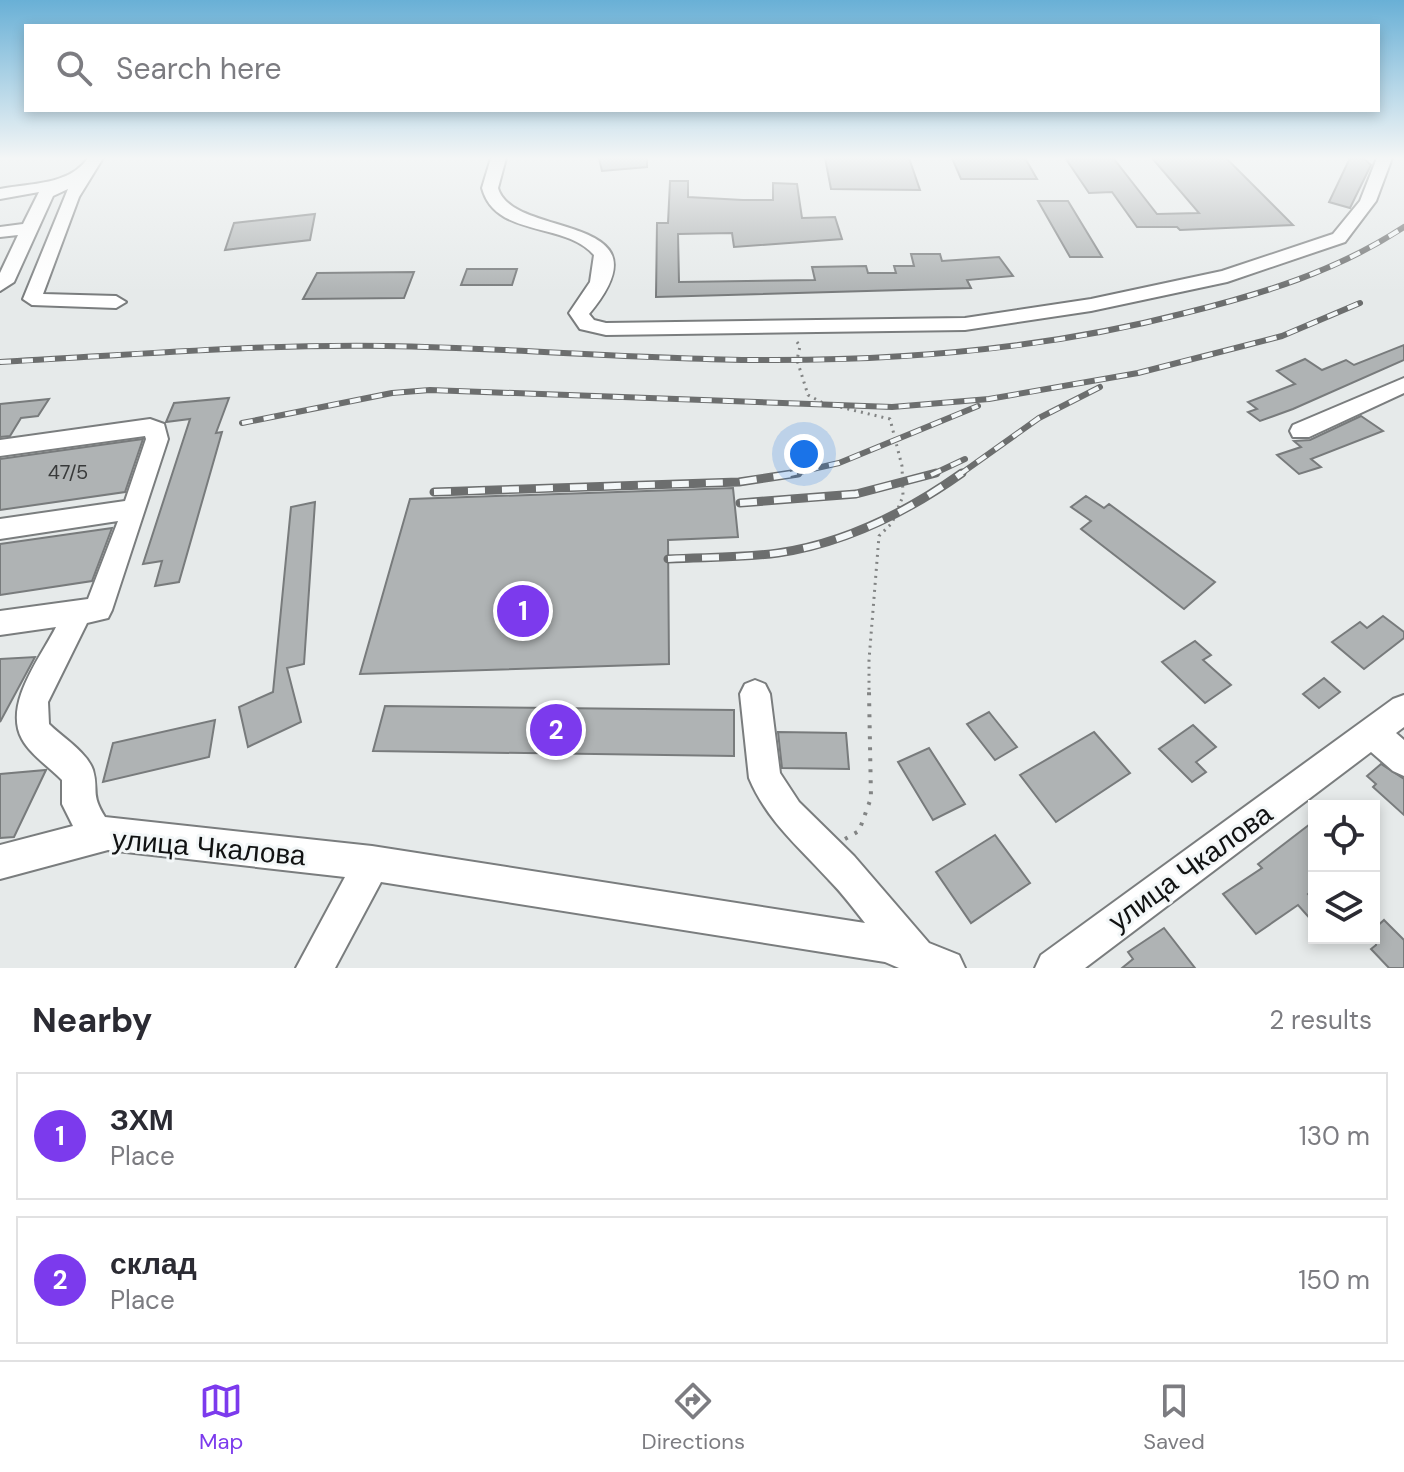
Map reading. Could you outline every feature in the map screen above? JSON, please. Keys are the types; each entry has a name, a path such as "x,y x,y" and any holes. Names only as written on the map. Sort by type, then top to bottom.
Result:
{"street":[{"path":"0,285 5,282 41,203"},
{"path":"69,203 32,299 116,302"},
{"path":"497,203 523,219 583,237 602,249 606,260 596,292 579,313 587,325 606,329 965,324 1091,305 1227,276 1339,238 1351,227 1365,203"},
{"path":"0,232 30,228"},
{"path":"1301,431 1404,385"},
{"path":"0,448 150,427 156,430 157,439 98,610 0,623"},
{"path":"0,529 135,509"},
{"path":"78,613 33,701 34,731 78,773 78,804 98,836"},
{"path":"755,694 765,778 787,814 931,962"},
{"name":"улица Чкалова","path":"1054,968 1404,709"},
{"path":"1372,733 1404,760"},
{"name":"улица Чкалова","path":"0,862 108,833 372,863 885,944 931,962"},
{"path":"315,968 372,863"}],"path":[{"path":"788,327 800,346 797,360 808,395 823,403 890,419 906,491 895,522 879,536 869,660 871,798 859,831 824,850"}],"building":[{"path":"669,203 800,203 802,218 835,217 842,239 734,247 732,233 678,234 679,282 815,280 812,267 866,266 868,273 896,273 894,266 914,266 911,254 940,254 942,261 999,257 1013,276 967,280 971,288 656,297 657,223 668,223"},
{"path":"1039,203 1069,203 1102,257 1070,257"},
{"path":"1120,203 1149,203 1157,214 1199,213 1191,203 1271,203 1293,225 1180,230 1177,227 1137,227"},
{"path":"1333,203 1352,203 1350,208"},
{"path":"315,214 310,240 225,250 234,223"},
{"path":"467,269 517,269 512,285 461,285"},
{"path":"414,272 404,298 303,299 317,273"},
{"path":"1404,345 1404,360 1293,409 1260,421 1248,412 1257,409 1248,402 1295,384 1277,371 1305,359 1322,370 1346,360 1354,365"},
{"path":"229,398 216,433 222,432 179,582 155,586 162,561 143,564 190,419 166,422 174,403"},
{"path":"49,399 38,416 21,418 10,436 0,437 0,404"},
{"path":"1361,416 1383,431 1311,459 1321,467 1299,474 1277,455 1301,447 1294,441 1310,440"},
{"path":"143,439 125,492 0,510 0,459"},
{"path":"733,488 738,537 668,540 669,664 360,674 410,499"},
{"path":"1086,496 1104,508 1109,504 1215,582 1184,609 1081,529 1091,521 1071,507"},
{"path":"315,502 304,664 287,668 301,722 248,747 239,707 273,692 291,507"},
{"path":"112,528 92,581 0,595 0,544"},
{"path":"1383,616 1404,632 1404,638 1364,669 1332,642 1360,622 1367,628"},
{"path":"1195,641 1211,655 1203,660 1231,685 1205,703 1162,662"},
{"path":"35,657 0,722 0,659"},
{"path":"1324,678 1340,692 1319,708 1303,694"},
{"path":"385,706 734,710 734,756 373,751"},
{"path":"989,712 1017,747 995,760 967,724"},
{"path":"215,720 209,757 103,782 113,743"},
{"path":"1193,725 1216,747 1196,762 1206,772 1192,782 1159,749"},
{"path":"778,732 846,733 849,769 782,768"},
{"path":"1094,732 1130,773 1056,822 1020,775"},
{"path":"929,748 965,804 933,820 898,762"},
{"path":"1381,764 1404,779 1404,815 1373,787 1376,784 1367,776"},
{"path":"46,770 14,837 0,838 0,774"},
{"path":"1308,826 1308,916 1298,905 1256,934 1223,894 1262,868 1258,864"},
{"path":"995,835 1030,883 971,923 936,872"},
{"path":"1384,920 1404,940 1404,968 1389,968 1371,949 1380,944 1380,924"},
{"path":"1164,928 1195,968 1122,968 1133,959 1128,952"}],"railway":[{"path":"0,362 339,346 759,360 867,358 974,350 1080,336 1242,298 1326,269 1404,227"},
{"path":"242,423 392,393 430,390 892,407 989,399 1138,373 1282,336 1360,303"},
{"path":"959,475 1039,418 1100,387"},
{"path":"788,474 839,463 978,406"},
{"path":"934,473 965,459"},
{"path":"788,474 798,473"},
{"path":"740,503 856,494 934,473"},
{"path":"434,492 739,482 788,474"},
{"path":"668,559 764,555 828,542 898,513 959,475"}],"place":[{"name":"ЗХМ","path":"523,611"},
{"name":"склад","path":"556,730"}]}
